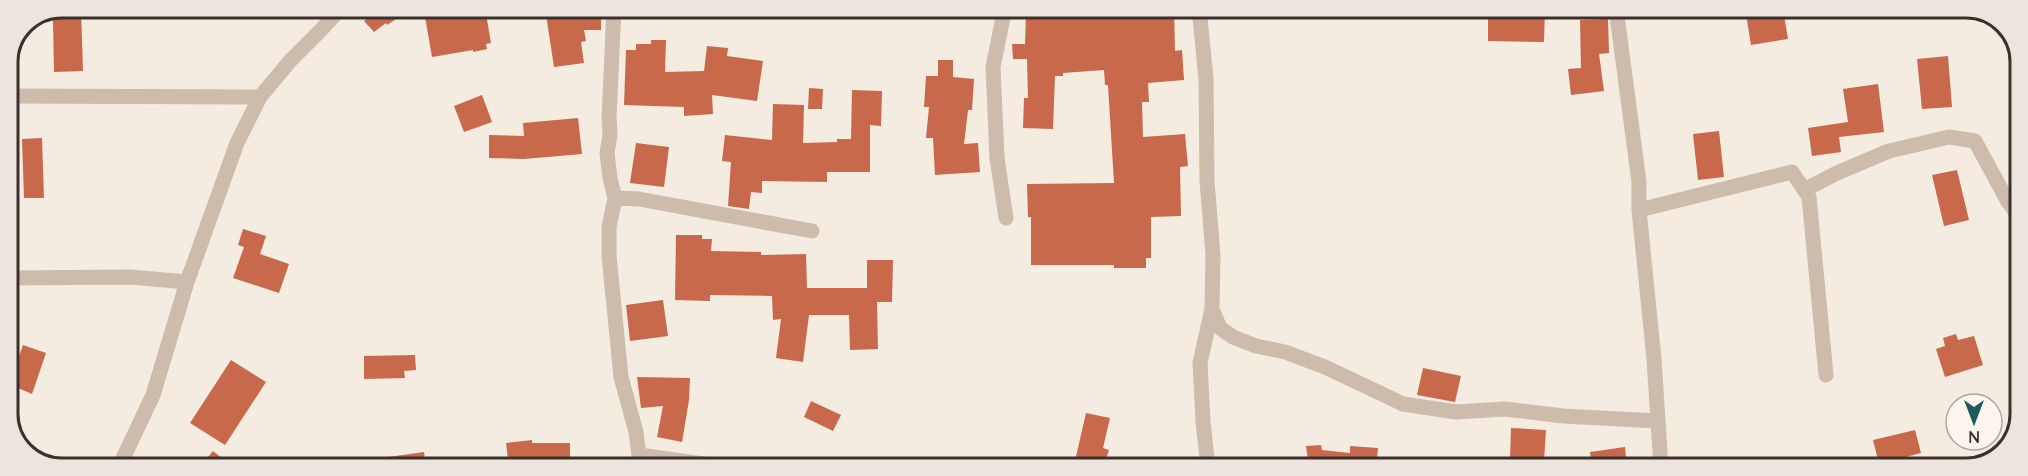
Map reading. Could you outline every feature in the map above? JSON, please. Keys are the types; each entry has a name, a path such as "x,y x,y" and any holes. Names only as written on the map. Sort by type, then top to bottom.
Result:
{"street":[{"path":"123,458 153,395 186,282 237,143 260,97 290,61 332,18"},
{"path":"614,18 610,135 607,153 615,198 609,227 609,256 621,376 636,432 638,458"},
{"path":"1003,18 993,67 997,158 1006,218"},
{"path":"1199,18 1206,79 1207,181 1213,255 1212,309 1200,363 1207,458"},
{"path":"1617,18 1639,182 1639,210 1654,359 1660,458"},
{"path":"18,96 260,97"},
{"path":"1804,190 1889,151 1949,137 1975,141 2010,204"},
{"path":"1639,210 1791,172 1809,197 1826,375"},
{"path":"615,198 650,201 812,231"},
{"path":"18,278 130,277 186,282"},
{"path":"1212,309 1220,328 1233,337 1256,346 1285,352 1325,367 1403,404 1456,412 1505,408 1563,416 1658,421"}],"building":[{"path":"81,18 83,71 54,72 53,19"},
{"path":"368,18 397,18 374,32 364,21"},
{"path":"425,18 487,18 491,43 486,44 487,49 432,57"},
{"path":"547,18 601,18 601,30 584,30 586,41 581,42 584,63 554,67"},
{"path":"1026,18 1174,18 1175,51 1182,50 1184,80 1148,83 1149,102 1142,102 1143,137 1185,134 1188,166 1180,167 1181,216 1151,217 1151,258 1146,258 1146,268 1114,268 1114,265 1031,265 1031,217 1028,217 1027,184 1114,183 1108,85 1105,85 1104,70 1063,73 1063,76 1055,76 1053,129 1023,128 1024,98 1028,98 1027,59 1013,59 1012,44 1025,44"},
{"path":"1488,18 1545,18 1544,42 1488,41"},
{"path":"1747,18 1784,18 1788,39 1751,45"},
{"path":"1608,19 1609,53 1599,54 1604,91 1571,95 1568,69 1581,68 1580,20"},
{"path":"651,40 666,40 665,72 704,71 707,46 728,48 727,56 763,61 757,101 712,95 713,114 684,116 684,107 624,105 626,50 636,50 636,44 651,44"},
{"path":"1948,56 1952,107 1922,109 1917,59"},
{"path":"938,60 953,60 953,77 974,79 972,110 968,110 964,144 978,143 980,172 935,175 933,138 926,138 929,107 924,107 926,76 938,76"},
{"path":"1878,84 1884,132 1839,137 1841,152 1812,156 1808,128 1848,122 1843,89"},
{"path":"809,88 823,89 822,109 808,109"},
{"path":"852,90 882,91 881,126 870,125 870,172 827,172 827,182 762,181 762,193 751,192 749,209 728,206 731,162 722,161 725,135 772,140 773,104 804,105 803,143 837,142 837,139 851,139"},
{"path":"482,95 492,122 464,132 454,106"},
{"path":"578,118 582,154 524,159 489,158 489,135 524,136 523,123"},
{"path":"1719,131 1724,177 1698,180 1693,134"},
{"path":"42,138 44,198 24,198 22,139"},
{"path":"636,143 669,147 664,187 630,183"},
{"path":"1957,170 1969,220 1944,226 1932,175"},
{"path":"243,229 266,236 260,254 289,264 279,293 233,278 244,247 238,245"},
{"path":"676,235 702,235 702,239 712,239 711,251 761,252 761,255 806,254 807,288 867,288 867,260 893,260 892,302 877,302 878,349 850,350 849,315 809,315 803,362 776,358 781,319 773,320 772,296 710,295 710,301 675,300"},
{"path":"663,300 668,336 630,341 626,305"},
{"path":"1956,334 1958,340 1974,336 1983,365 1945,377 1936,349 1945,346 1943,338"},
{"path":"23,345 46,353 32,394 18,388 18,359"},
{"path":"415,355 416,370 404,371 405,378 364,379 364,356"},
{"path":"231,360 266,382 225,445 190,423"},
{"path":"1423,368 1461,376 1455,402 1417,395"},
{"path":"637,377 690,378 682,442 657,437 663,406 641,408"},
{"path":"811,401 841,415 833,431 804,417"},
{"path":"1086,413 1110,418 1103,448 1109,450 1106,458 1076,458"},
{"path":"1511,428 1546,430 1544,458 1510,458"},
{"path":"1915,430 1921,453 1902,458 1878,458 1873,440"},
{"path":"532,440 532,443 570,443 570,458 508,458 506,443"},
{"path":"1321,445 1322,450 1350,453 1350,446 1378,448 1377,458 1308,458 1306,446"},
{"path":"1625,447 1626,458 1591,458 1590,452"},
{"path":"213,451 222,458 207,458"},
{"path":"424,452 425,458 381,458"}]}
